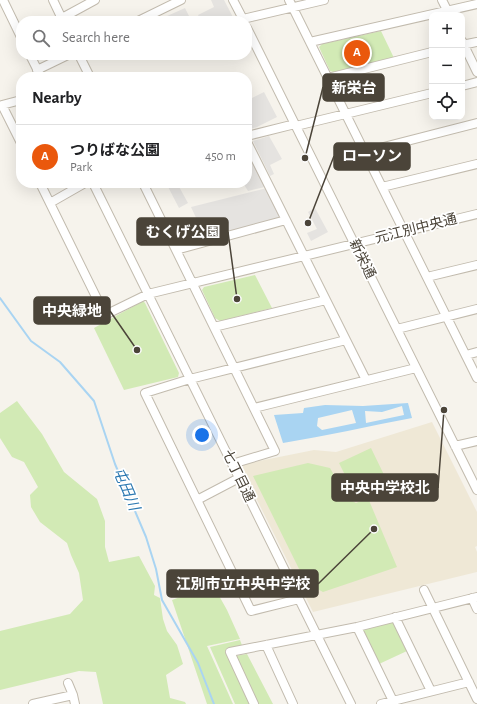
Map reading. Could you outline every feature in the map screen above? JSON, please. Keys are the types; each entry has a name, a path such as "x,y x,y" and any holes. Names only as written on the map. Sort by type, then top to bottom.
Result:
{"street":[{"path":"3,0 16,27"},
{"path":"53,0 61,16"},
{"path":"67,16 95,0"},
{"path":"233,0 241,16"},
{"path":"252,17 291,4 324,0"},
{"path":"442,0 448,12"},
{"path":"148,16 179,1"},
{"path":"291,4 477,378"},
{"path":"451,12 477,4"},
{"path":"310,42 429,17"},
{"name":"新栄通","path":"252,38 477,490"},
{"path":"465,44 477,42"},
{"path":"465,48 477,72"},
{"path":"328,78 429,53"},
{"path":"32,60 38,72"},
{"path":"42,72 60,60"},
{"path":"82,60 88,72"},
{"path":"465,85 477,82"},
{"path":"252,135 429,94"},
{"path":"16,101 2,104 16,133"},
{"path":"364,152 477,123"},
{"path":"252,152 366,380"},
{"path":"382,187 477,164"},
{"path":"42,188 50,203 76,188"},
{"name":"七丁目通","path":"95,188 351,704"},
{"path":"145,188 275,451 232,464"},
{"name":"元江別中央通","path":"50,203 105,315 148,294 477,214"},
{"path":"176,250 286,220"},
{"path":"427,277 477,265"},
{"path":"214,326 326,300"},
{"path":"397,329 477,309"},
{"path":"299,599 251,611 145,393 190,379 346,340"},
{"path":"466,355 477,352"},
{"path":"254,408 416,368"},
{"path":"455,446 477,441"},
{"path":"197,500 239,478"},
{"path":"424,590 434,607 477,700"},
{"path":"254,704 230,652 357,627 474,598 477,609"},
{"path":"395,617 431,691"},
{"path":"357,627 393,701"},
{"path":"266,645 294,704"},
{"path":"381,704 469,682"},
{"path":"68,683 75,704"},
{"path":"33,704 73,695"}],"shaded area":[{"path":"211,0 224,0 232,16 198,16 214,7"},
{"path":"185,8 189,16 167,16"},
{"path":"264,92 277,117 252,128 252,98"},
{"path":"269,136 282,159 270,165 274,174 270,176 253,141"},
{"path":"252,160 265,187 248,191 246,188 252,188"},
{"path":"169,188 180,188 188,203 179,208"},
{"path":"267,188 280,217 278,219 205,237 191,207"},
{"path":"315,208 328,232 311,241 307,233 317,229 308,212"},
{"path":"432,422 477,512 477,546 475,547 477,552 477,572 313,612 242,470 244,464 314,450 336,452"}],"green space":[{"path":"381,31 394,58 333,72 330,71 319,47 322,44"},
{"path":"255,275 272,308 220,321 215,318 202,290 204,287"},
{"path":"143,301 179,373 178,377 124,390 94,328"},
{"path":"17,401 42,434 64,472 97,499 105,521 105,547 109,562 139,556 155,586 154,595 160,598 163,619 167,631 177,645 183,664 166,675 170,698 185,702 186,704 103,704 96,672 79,671 0,690 0,631 70,614 83,600 79,573 67,543 40,522 31,507 30,495 38,487 24,462 12,457 0,438 0,413"},
{"path":"371,448 387,481 356,497 339,463"},
{"path":"308,463 330,468 347,498 356,503 368,498 397,567 323,592 306,583 253,476"},
{"path":"213,585 227,610 240,639 207,646 233,704 207,704 172,600"},
{"path":"393,622 407,651 379,664 362,631 364,628"},
{"path":"240,640 243,648 228,651 252,704 235,704 210,647"},
{"path":"247,654 273,704 257,704 235,656"}],"water":[{"path":"408,403 412,418 283,443 274,415 303,413 304,408 325,405 363,406","holes":["402,406 404,415 366,423 365,411 382,412","352,410 356,423 322,430 317,426 318,418"]}],"waterway":[{"name":"屯田川","path":"0,298 31,341 60,362 94,401 115,464 146,537 156,569 162,600 198,663 214,704"}],"place":[{"name":"つりばな公園","path":"357,53"},
{"name":"新栄台","path":"305,158"},
{"name":"ローソン","path":"308,223"},
{"name":"むくげ公園","path":"237,299"},
{"name":"中央緑地","path":"137,350"},
{"name":"中央中学校北","path":"444,410"},
{"name":"江別市立中央中学校","path":"374,529"}]}
